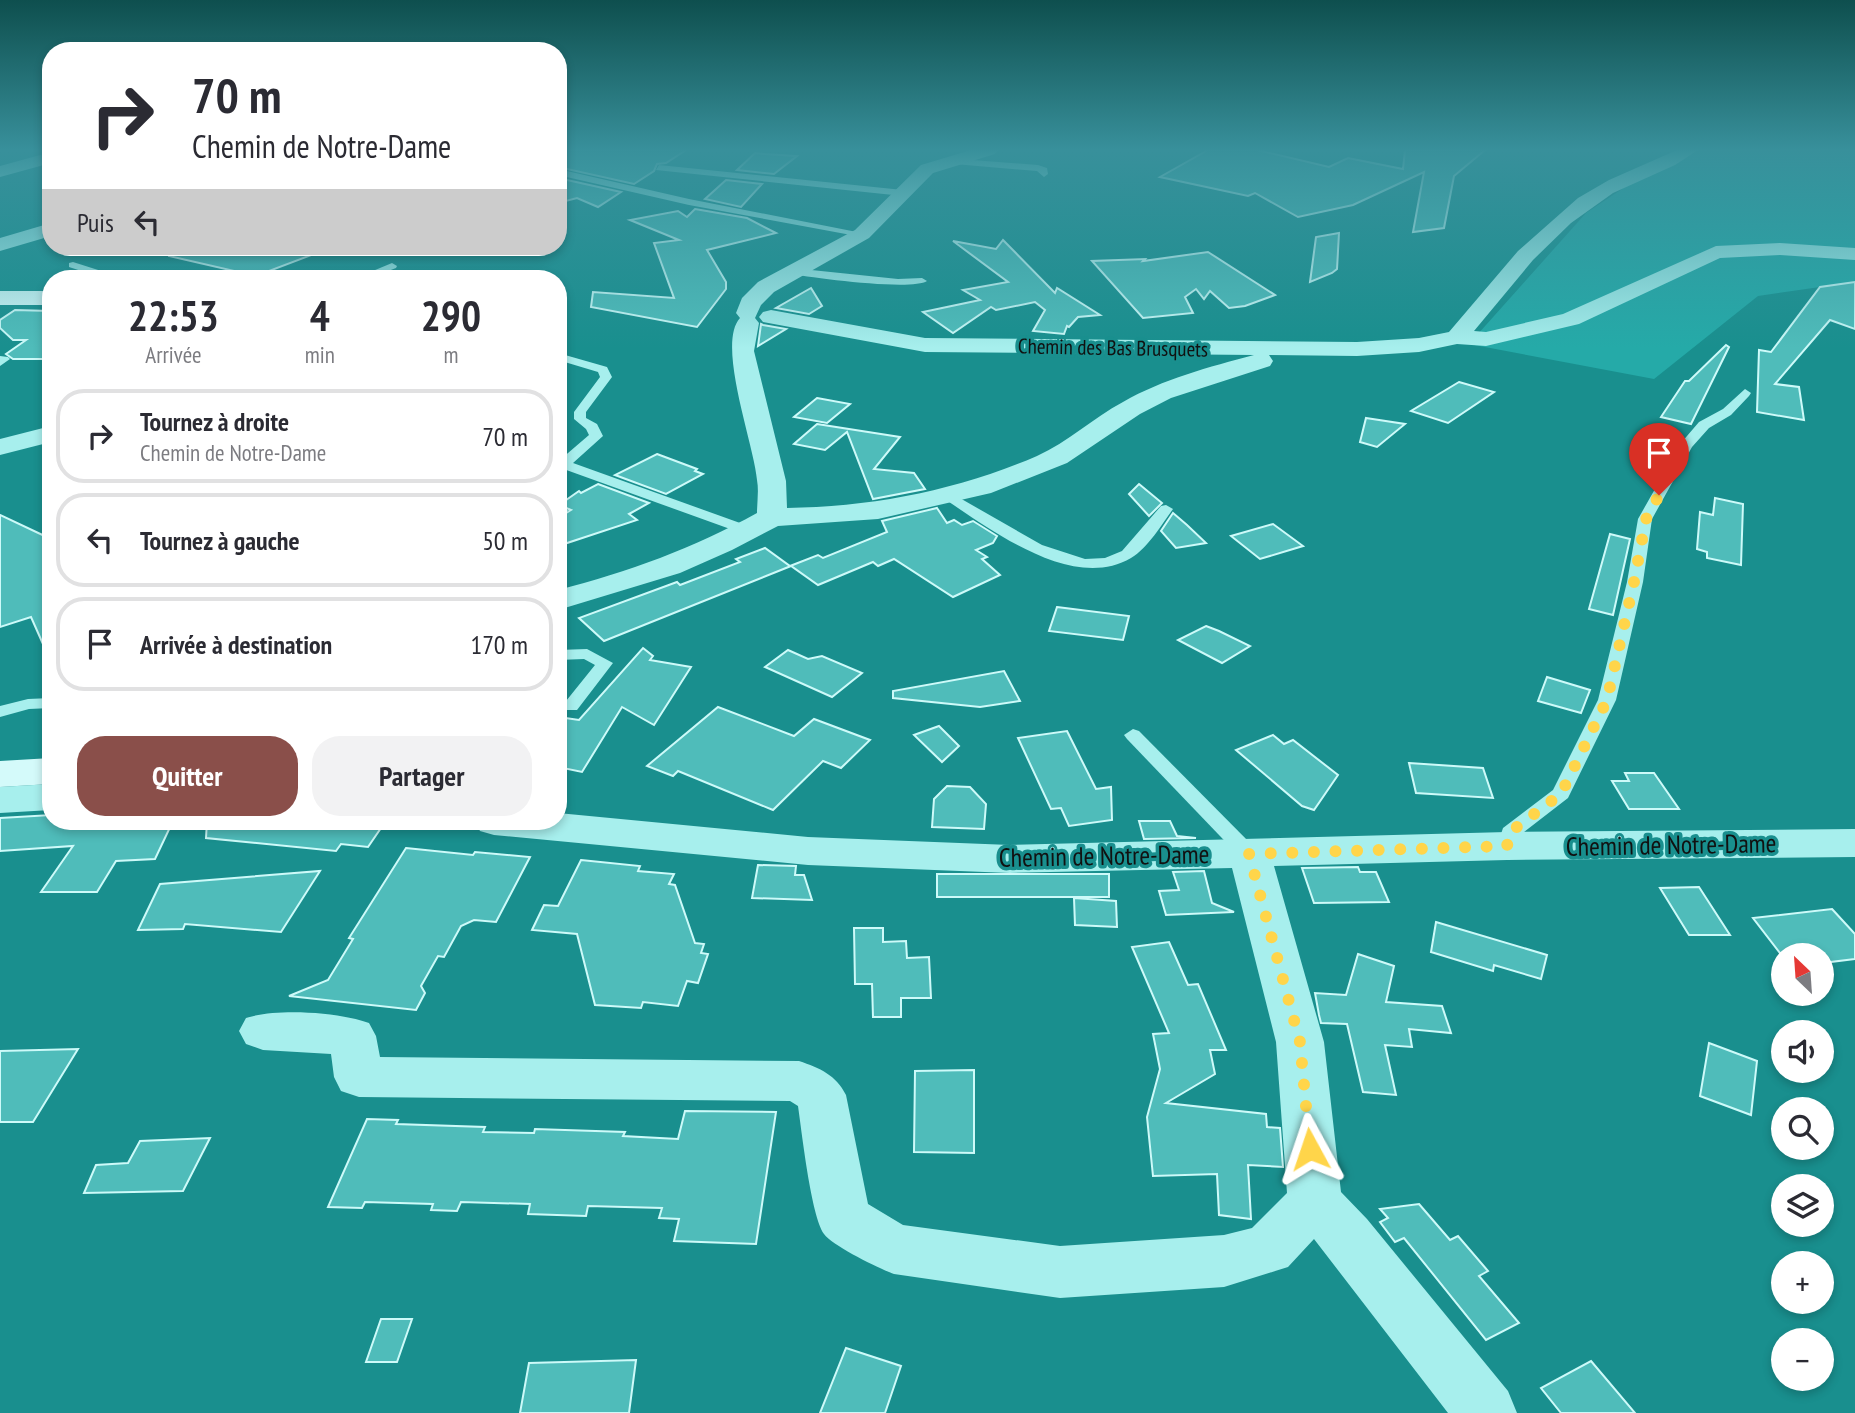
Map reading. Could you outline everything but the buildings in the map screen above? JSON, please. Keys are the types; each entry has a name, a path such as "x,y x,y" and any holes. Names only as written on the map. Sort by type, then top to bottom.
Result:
{"main road":[{"path":"0,298 42,298"},
{"path":"0,774 42,779"},
{"path":"0,785 42,781"}],"street":[{"path":"761,524 772,481 742,351 744,328 755,318 750,303 766,286 862,234 880,216"},
{"path":"1457,337 1520,260 1569,216"},
{"path":"0,245 42,232"},
{"name":"Chemin des Bas Brusquets","path":"755,318 925,345 1284,350 1394,347 1457,337 1486,339 1571,318 1716,252 1780,249 1855,254"},
{"path":"567,598 670,567 761,524 951,497 1048,461 1133,407 1177,385 1275,357 1284,350"},
{"path":"0,447 42,436"},
{"path":"0,800 42,783"},
{"name":"Chemin de Notre-Dame","path":"567,827 808,851 1010,859 1507,846 1855,843"},
{"path":"1249,854 1300,1042 1315,1202 1347,1237 1486,1413"},
{"path":"263,1031 352,1036 359,1077 799,1081 821,1096 844,1218 894,1249 1060,1272 1224,1261 1268,1249 1315,1202"}],"lane":[{"path":"764,216 862,234"},
{"path":"73,265 88,270"},
{"path":"384,270 393,267"},
{"path":"792,271 898,282 922,281"},
{"path":"567,359 603,370 606,377 580,412 580,419 592,427 596,436 567,458"},
{"path":"1507,846 1510,832 1561,794 1607,700 1646,519 1686,446 1704,425 1727,412 1745,393"},
{"path":"567,465 761,524"},
{"path":"951,497 1058,559 1086,564 1107,562 1127,554 1166,509"},
{"path":"567,655 587,654 605,663 570,706"},
{"path":"0,712 28,704 42,703"},
{"path":"1133,735 1249,854"}],"shaded area":[{"path":"1583,216 1855,216 1855,282 1758,296 1654,379 1469,344"}],"route":[{"path":"1310,1149 1300,1042 1249,854 1507,846 1510,832 1561,794 1607,700 1646,519 1659,495"}]}
